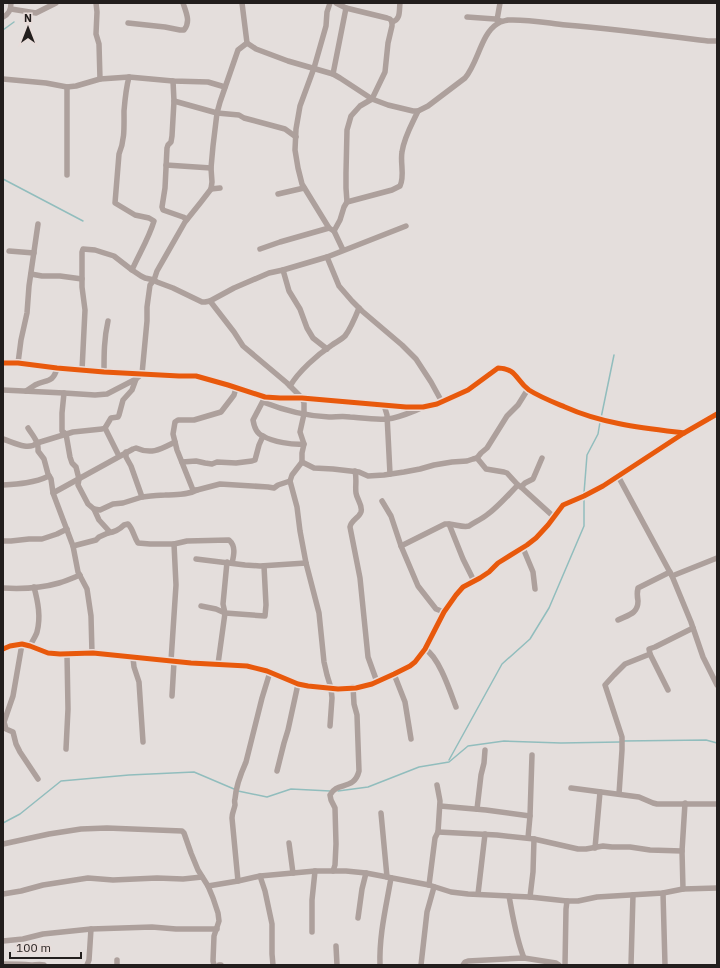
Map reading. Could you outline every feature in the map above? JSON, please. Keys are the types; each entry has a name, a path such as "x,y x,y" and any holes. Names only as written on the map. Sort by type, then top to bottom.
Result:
{"street":[{"path":"3,17 8,14 11,6 36,13 56,3"},
{"path":"96,3 96,34 99,44 100,79"},
{"path":"128,23 184,30 187,25 188,18 183,3"},
{"path":"242,3 247,43 256,49 333,74 388,106 418,111 428,106 465,78 470,72 488,33 499,21 500,3"},
{"path":"330,3 327,12 326,26 314,68 300,106 295,150 298,168 304,188 344,250"},
{"path":"336,3 346,8 387,18 392,22"},
{"path":"392,22 396,21 398,18 400,3"},
{"path":"333,74 346,8"},
{"path":"467,17 499,21 509,20 581,26 717,41"},
{"path":"260,249 280,242 331,230 340,220 347,202 347,130 351,116 360,106 372,98 385,72 392,22"},
{"path":"3,390 64,394 107,394 136,380 142,374 149,289 179,231 211,189 211,168 217,113 238,50 247,43"},
{"path":"129,77 125,93 124,138 119,154 116,203 135,214 154,221 132,270"},
{"path":"3,79 46,83 67,87 100,79 129,77 173,81 208,82 225,87"},
{"path":"173,81 174,102 171,140 167,148 165,188 162,207 163,210 188,219"},
{"path":"67,87 67,175"},
{"path":"174,102 217,113 239,115 244,118 285,129 296,137"},
{"path":"347,202 392,190 400,186 402,179 403,145 418,111"},
{"path":"166,165 211,168"},
{"path":"211,189 220,188"},
{"path":"278,194 304,188"},
{"path":"18,363 27,313 28,294 38,224"},
{"path":"82,370 85,310 82,287 83,249 95,250 114,256 145,278 154,280 205,302 210,301 253,279 327,257 406,226"},
{"path":"9,251 34,253"},
{"path":"327,257 339,286 359,308 416,359 442,402"},
{"path":"283,270 290,291 300,309 306,328 313,338 327,349"},
{"path":"31,274 82,279"},
{"path":"210,301 243,346 290,386 302,398 304,403 304,414 300,432 304,444 302,462 292,475 290,481 297,507 306,563 319,613 324,662 332,698 330,726"},
{"path":"290,386 299,373 327,349 344,337 353,323 359,308"},
{"path":"104,372 105,334 108,321"},
{"path":"3,363 18,363 104,372 201,377 236,388 275,406 304,414 328,417 388,419 404,415 423,407"},
{"path":"26,391 35,385 50,380 54,377 57,368"},
{"path":"264,400 276,398 302,398 406,407 432,406 468,390 498,368 506,368 512,371 528,389 566,408 593,418 638,428 684,432"},
{"path":"3,439 21,446 34,445 37,442 73,432 100,430 104,428 111,418 118,417 123,400 132,390 136,380"},
{"path":"197,490 193,490 177,450 173,434 175,422 178,420 194,420 221,412 231,400 236,388"},
{"path":"302,462 314,468 334,468 355,471 368,476 390,474 477,458 487,448 528,389"},
{"path":"64,394 62,431 66,434 72,463 76,467 79,479 78,485 88,504 94,509 99,520 109,531 108,534"},
{"path":"275,406 276,398"},
{"path":"264,400 253,420 255,428 259,434 288,444 304,444"},
{"path":"384,405 388,415 390,474"},
{"path":"3,649 22,644 48,653 92,653 172,662 247,666 270,672 298,684 338,689 356,688 377,682 410,666 415,662 425,649 444,612 463,587 489,572 498,563 523,548 536,538 563,505 603,486 684,432 717,414"},
{"path":"28,428 39,446 38,451 44,459 54,493 73,546 78,572 87,589 91,616 92,653"},
{"path":"104,428 119,456"},
{"path":"182,462 196,461 212,464 217,462 236,463 252,461 255,460 263,436"},
{"path":"54,493 126,452 136,448 141,450 156,451 175,442"},
{"path":"126,452 126,456 142,497"},
{"path":"477,458 486,469 504,472 507,474 554,517"},
{"path":"401,546 443,525 469,526 488,514 506,497 533,478 542,458"},
{"path":"355,471 356,496 362,508 360,515 351,523 350,527 360,578 368,657 377,682"},
{"path":"3,485 26,484 42,480 49,476"},
{"path":"618,476 671,574 703,657 717,685"},
{"path":"94,509 100,510 113,504 123,503 142,497 166,494 182,495 220,484 274,488 290,481"},
{"path":"382,501 391,516 401,546 418,586 436,609 444,612"},
{"path":"73,546 96,540 104,534 115,532 124,525 128,524 131,527 138,543 174,544 187,541 229,540 233,544 234,558 230,563 223,604 225,613 218,664"},
{"path":"448,524 474,581"},
{"path":"3,541 42,539 58,534 67,529"},
{"path":"172,696 172,662 176,585 174,544"},
{"path":"523,548 533,572 535,589"},
{"path":"196,558 264,566 306,563"},
{"path":"618,620 635,612 637,609 638,588 671,574 717,558"},
{"path":"201,606 216,609 225,613 265,616 266,605 264,566"},
{"path":"3,588 34,587 60,583 80,576"},
{"path":"30,646 37,632 39,617 38,603 34,587"},
{"path":"668,690 649,649 693,628"},
{"path":"22,644 13,696 4,725 6,729 13,732 20,752 38,779"},
{"path":"425,649 429,651 440,667 456,707"},
{"path":"66,749 68,709 67,654"},
{"path":"619,794 622,737 605,685 614,674 626,664 650,654"},
{"path":"133,658 134,667 139,682 143,742"},
{"path":"238,881 232,812 235,805 238,784 246,762 270,672"},
{"path":"394,674 405,702 411,739"},
{"path":"277,771 298,684"},
{"path":"333,871 335,865 336,844 335,808 330,798 334,789 347,785 356,780 359,771 357,714 354,704 353,687"},
{"path":"477,809 485,750"},
{"path":"530,897 533,872 530,816 532,755"},
{"path":"421,965 427,912 432,886 435,838 438,832 440,799 437,785"},
{"path":"571,788 639,797 653,803 717,804"},
{"path":"595,848 600,792"},
{"path":"683,889 682,851 685,803"},
{"path":"440,806 530,816"},
{"path":"380,965 382,931 389,877 381,813"},
{"path":"3,844 81,829 107,828 179,830 184,833 202,877 214,898 218,913 219,921 214,936 214,965"},
{"path":"438,832 485,834 531,839 578,849 603,846 682,851"},
{"path":"478,894 485,834"},
{"path":"289,844 294,873"},
{"path":"208,886 260,876 315,871 346,871 389,877 432,886 451,892 567,901 578,901 598,897 663,893 683,889 717,888"},
{"path":"312,932 312,900 315,871"},
{"path":"358,918 366,873"},
{"path":"260,876 265,891 272,924 273,965"},
{"path":"3,894 44,885 88,878 113,880 157,878 182,879 202,877"},
{"path":"663,893 665,965"},
{"path":"631,965 633,895"},
{"path":"509,896 515,930 524,958"},
{"path":"565,965 567,901"},
{"path":"3,941 16,940 43,934 91,929 152,927 176,929 217,929"},
{"path":"87,965 89,960 91,929"},
{"path":"336,946 337,965"},
{"path":"463,965 468,961 524,958 556,963 559,965"},
{"path":"3,964 20,963 44,965"}],"waterway":[{"path":"3,30 14,22"},
{"path":"3,179 83,221"},
{"path":"601,418 614,355"},
{"path":"584,493 587,455 598,434 600,422"},
{"path":"449,760 502,664 530,639 549,608 584,526 584,499"},
{"path":"623,741 706,740 717,743"},
{"path":"338,791 368,787 419,767 449,762 468,746 504,741 561,743 620,742"},
{"path":"3,823 20,814 61,781 129,775 194,772 234,789"},
{"path":"238,791 267,797 291,789 330,791"}],"cycle path":[{"path":"3,363 18,363 104,372 196,376 265,397 302,398 406,407 423,407 437,404 468,390 498,368 509,370 533,393 579,413 594,418 623,424 684,433"},
{"path":"3,649 22,644 48,653 93,653 191,663 247,666 267,671 298,684 338,689 356,688 372,684 410,666 415,662 425,649 444,612 463,587 489,572 498,563 536,538 563,505 603,486 684,433 717,414"}]}
